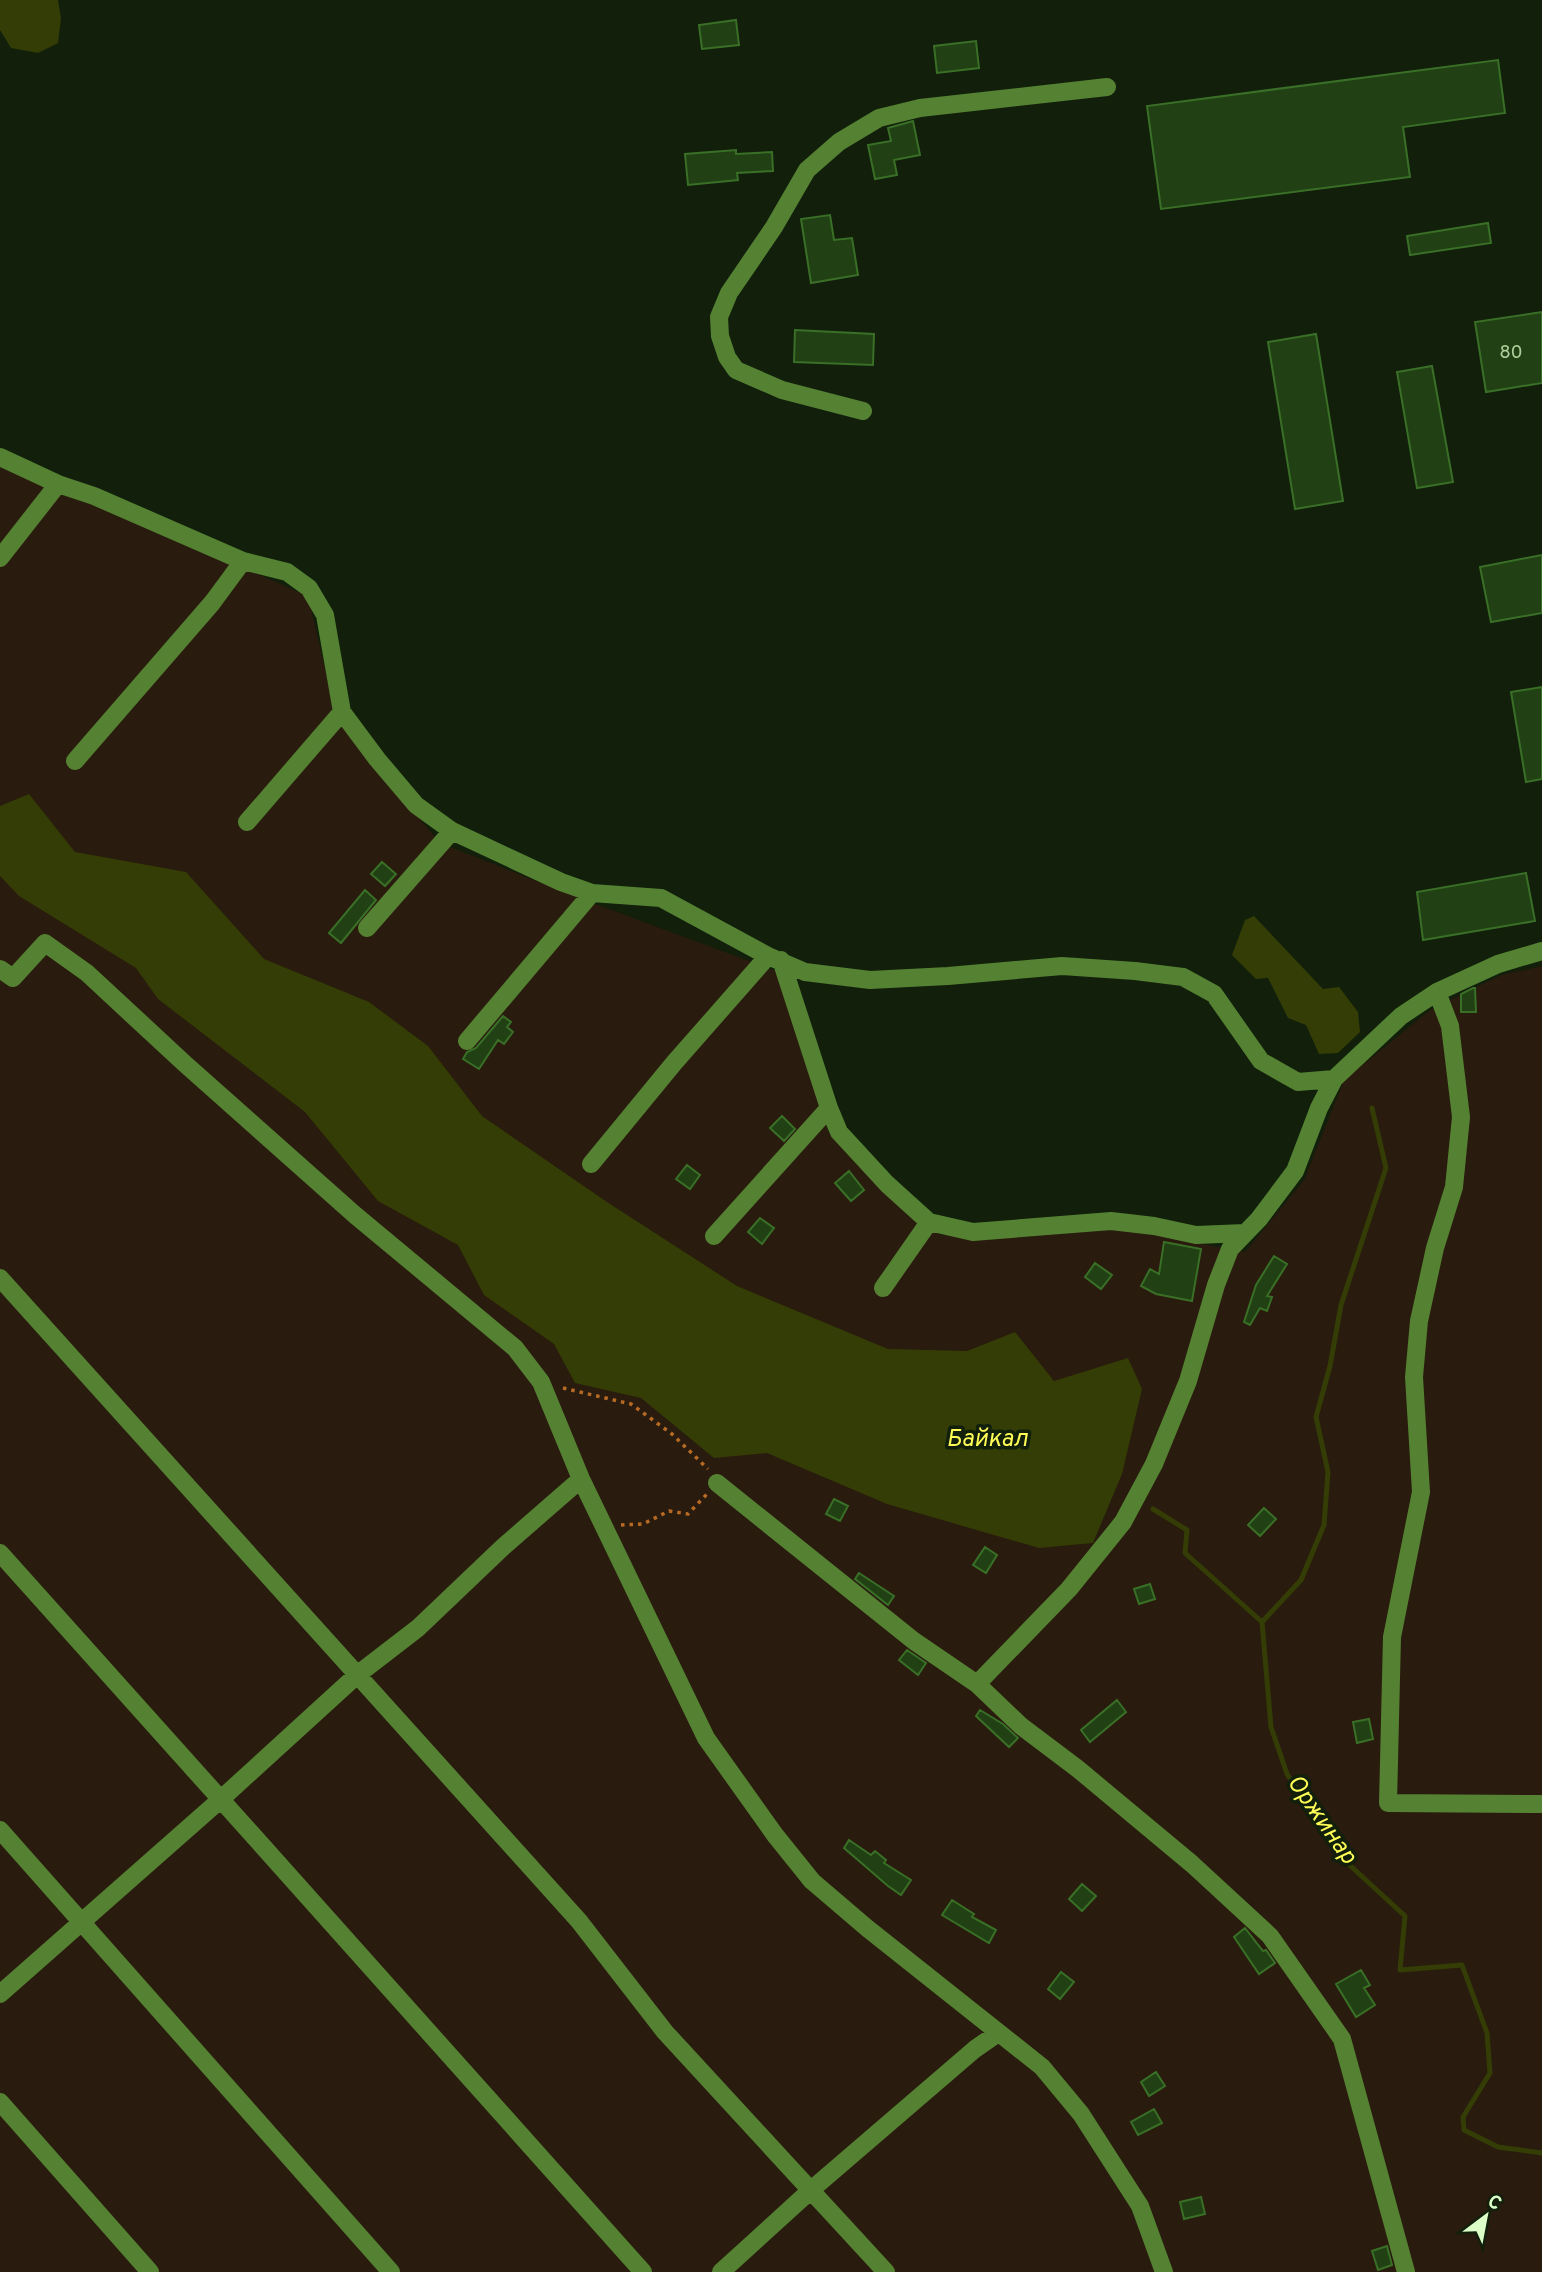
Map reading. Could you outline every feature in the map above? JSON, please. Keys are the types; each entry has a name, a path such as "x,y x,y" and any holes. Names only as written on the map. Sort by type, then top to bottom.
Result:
{"street":[{"path":"863,411 782,390 736,370 727,357 720,336 719,317 729,293 774,228 807,170 839,142 878,118 920,108 1107,87"},
{"path":"0,457 243,561 287,572 309,588 325,615 342,712 416,805 452,831 561,882 592,893 661,898 805,972 870,979 948,976 1062,966 1183,977 1214,994 1261,1061 1298,1082 1334,1079"},
{"path":"0,558 58,484"},
{"path":"75,761 212,603 243,561"},
{"path":"247,822 342,712"},
{"path":"368,928 452,831"},
{"path":"467,1041 592,893"},
{"path":"0,970 13,978 45,943 87,973 355,1215 515,1348 541,1382 581,1479 706,1738 775,1835 813,1881 1042,2067 1081,2115 1140,2206 1164,2272"},
{"path":"977,1684 1069,1589 1123,1522 1154,1464 1188,1381 1216,1285 1230,1249 1259,1219 1295,1171 1319,1108 1334,1079 1401,1016 1437,992 1498,964 1542,951"},
{"path":"775,958 839,1132 887,1184 929,1222 973,1232 1111,1221 1154,1226 1195,1235 1245,1233"},
{"path":"591,1164 674,1063 775,958"},
{"path":"1437,992 1450,1026 1461,1117 1454,1186 1435,1248 1419,1321 1414,1377 1421,1492 1392,1637 1388,1803 1542,1804"},
{"path":"714,1236 829,1108"},
{"path":"883,1288 929,1222"},
{"path":"0,1278 579,1921 665,2032 886,2272"},
{"path":"0,1994 358,1675 418,1628 503,1547 581,1479"},
{"path":"717,1483 914,1640 977,1684 1021,1726 1078,1769 1192,1864 1270,1936 1342,2039 1406,2272"},
{"path":"0,1553 643,2272"},
{"path":"0,1830 391,2272"},
{"path":"721,2272 811,2190 975,2049 998,2033"},
{"path":"0,2102 150,2272"}],"path":[{"path":"541,1382 631,1404 672,1434 704,1464 717,1483 688,1514 668,1511 643,1524 604,1526"}],"shaded area":[{"path":"0,460 308,596 337,720 440,843 776,971 829,1133 940,1235 1107,1226 1245,1252 1304,1180 1344,1080 1430,1010 1501,975 1542,966 1542,2272 0,2272"}],"water":[{"path":"0,0 58,0 61,18 58,43 38,53 11,48 0,30"},
{"name":"Байкал","path":"29,794 75,852 186,872 264,959 369,1002 428,1046 482,1116 607,1202 737,1286 888,1349 967,1351 1015,1332 1054,1381 1128,1358 1142,1389 1122,1474 1093,1543 1039,1548 887,1504 767,1453 714,1458 641,1398 575,1383 554,1344 484,1295 458,1245 378,1201 305,1112 158,999 136,968 19,896 0,876 0,806"},
{"path":"1254,916 1323,989 1339,987 1358,1012 1360,1032 1338,1053 1319,1054 1306,1025 1288,1018 1268,978 1256,979 1232,955 1245,920"}],"building":[{"path":"736,20 739,45 702,49 699,25"},
{"path":"976,41 979,68 937,73 934,46"},
{"path":"1498,60 1505,113 1403,127 1410,177 1161,209 1147,106"},
{"path":"913,121 920,155 894,160 897,175 875,179 868,145 891,141 888,128"},
{"path":"736,150 736,154 772,152 773,171 737,173 738,180 688,185 685,154"},
{"path":"830,215 834,240 852,238 858,275 811,283 801,219"},
{"path":"1488,223 1491,243 1410,255 1407,236"},
{"path":"1542,312 1542,383 1486,392 1475,322"},
{"path":"795,330 874,334 873,365 794,362"},
{"path":"1316,334 1343,501 1295,509 1268,342"},
{"path":"1432,366 1453,482 1417,488 1397,372"},
{"path":"1542,555 1542,613 1491,622 1480,567"},
{"path":"1542,687 1542,779 1526,782 1511,692"},
{"path":"382,862 396,874 385,886 371,874"},
{"path":"1526,873 1535,921 1423,940 1417,892"},
{"path":"365,890 376,900 341,943 329,933"},
{"path":"1473,988 1476,1012 1461,1012 1461,994"},
{"path":"503,1016 511,1022 507,1027 513,1032 504,1044 498,1040 479,1069 463,1059 467,1052 476,1048"},
{"path":"782,1116 795,1129 784,1141 770,1128"},
{"path":"687,1165 700,1175 690,1189 676,1179"},
{"path":"849,1171 864,1190 851,1201 835,1183"},
{"path":"760,1218 774,1228 762,1244 748,1232"},
{"path":"1164,1242 1201,1249 1192,1301 1156,1294 1141,1286 1150,1269 1159,1274"},
{"path":"1274,1256 1287,1264 1267,1296 1272,1297 1267,1311 1260,1308 1250,1325 1244,1322 1256,1285"},
{"path":"1095,1263 1112,1275 1101,1289 1085,1277"},
{"path":"834,1499 848,1506 840,1521 826,1514"},
{"path":"1264,1508 1276,1519 1260,1536 1248,1525"},
{"path":"985,1547 997,1555 986,1573 973,1565"},
{"path":"859,1573 894,1596 888,1605 855,1579"},
{"path":"1150,1584 1155,1599 1139,1604 1134,1589"},
{"path":"907,1650 926,1663 918,1675 899,1660"},
{"path":"1117,1700 1126,1712 1090,1742 1081,1730"},
{"path":"980,1710 1003,1724 1018,1738 1009,1747 976,1716"},
{"path":"1369,1719 1373,1739 1357,1743 1353,1722"},
{"path":"849,1840 871,1855 875,1851 886,1860 884,1863 911,1880 901,1895 844,1848"},
{"path":"1082,1884 1096,1896 1082,1911 1069,1899"},
{"path":"952,1900 974,1914 972,1917 996,1930 989,1943 942,1915"},
{"path":"1245,1928 1275,1963 1259,1974 1234,1937"},
{"path":"1361,1970 1370,1985 1364,1988 1375,2005 1356,2017 1336,1984"},
{"path":"1061,1972 1074,1982 1060,1999 1048,1989"},
{"path":"1156,2072 1165,2086 1149,2096 1141,2082"},
{"path":"1154,2109 1162,2123 1138,2135 1131,2122"},
{"path":"1201,2197 1205,2214 1184,2219 1180,2202"},
{"path":"1387,2246 1392,2265 1378,2270 1372,2251"}],"waterway":[{"path":"1262,1622 1301,1580 1324,1525 1328,1472 1316,1417 1330,1366 1341,1305 1386,1168 1372,1108"},
{"name":"Оржинар","path":"1153,1509 1187,1530 1185,1553 1262,1622 1271,1727 1287,1774 1343,1859 1405,1916 1400,1970 1462,1965 1487,2033 1490,2073 1463,2117 1464,2130 1498,2147 1542,2153"}]}
